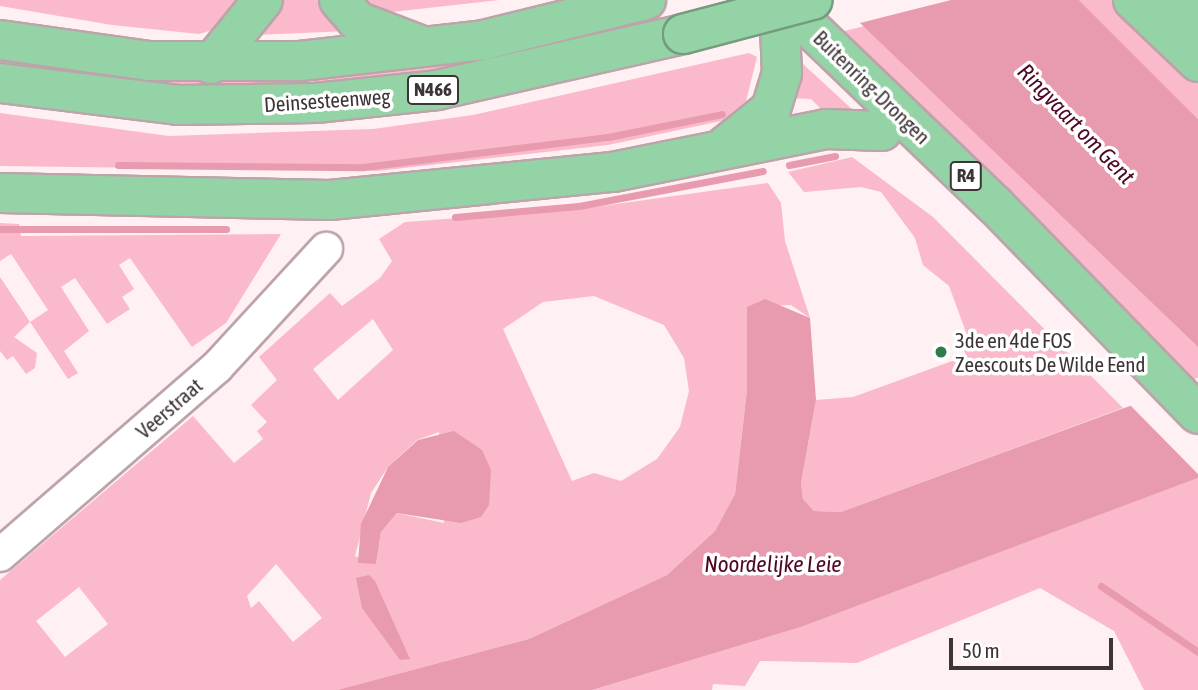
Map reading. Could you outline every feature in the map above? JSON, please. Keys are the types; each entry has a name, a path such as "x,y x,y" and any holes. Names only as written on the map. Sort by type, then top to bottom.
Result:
{"highway":[{"path":"211,64 263,0"},
{"path":"339,0 377,31 430,48"},
{"name":"Deinsesteenweg","path":"0,40 76,53 211,64 430,48 646,0"},
{"path":"748,0 781,15 882,131 1107,346 1157,370"},
{"name":"Deinsesteenweg","path":"0,83 178,105 328,102 437,90 683,34 813,0"},
{"path":"1133,0 1198,62"},
{"path":"1175,0 1198,23"},
{"path":"719,149 771,108 782,74 781,15"},
{"name":"Buitenring-Drongen","path":"781,15 1157,370 1198,414"},
{"path":"771,108 814,110 826,129"},
{"path":"0,193 330,200 612,173 826,129 882,131"}],"street":[{"name":"Veerstraat","path":"0,555 217,367 326,249"}],"shaded area":[{"path":"0,0 242,0 219,28 199,34 112,25 0,6"},
{"path":"272,0 328,0 348,31 256,35"},
{"path":"362,0 499,0 383,13"},
{"path":"1079,0 1116,0 1198,80 1198,119"},
{"path":"626,15 661,16 644,33 526,61 237,93 0,70 0,53 122,71"},
{"path":"864,26 1198,347 1198,381 1191,384 841,32"},
{"path":"790,52 867,123 833,121 811,99 788,98"},
{"path":"749,53 757,57 746,101 721,121 608,145 377,171 0,166 0,113 169,136 373,129 473,115"},
{"path":"852,157 933,217 1123,408 841,512 814,511 803,499 801,483 816,400 853,397 966,356 960,338 967,335 949,286 923,265 915,238 881,192 861,187 804,192 788,172"},
{"path":"768,183 781,203 785,241 810,318 791,305 747,307 747,390 735,494 715,531 667,575 529,639 337,690 0,690 0,580 193,416 234,463 263,439 257,431 267,422 251,405 277,380 259,357 330,293 342,306 380,278 392,261 379,239 405,222 580,209","holes":["594,296 664,325 684,358 689,391 680,427 657,459 621,481 594,473 572,481 503,329 543,302","373,319 393,350 338,400 313,369","439,432 444,523 397,513 381,532 376,564 355,556 371,493 388,467 417,440","276,564 322,618 293,642 259,601 251,608 247,596","79,587 108,624 65,657 36,621"]},
{"path":"0,223 19,224 21,236 281,234 226,323 192,347 130,258 119,265 134,289 122,297 130,309 107,324 75,278 61,287 89,331 64,351 78,373 68,379 30,322 48,310 11,254 0,261"},
{"path":"0,277 30,322 14,337 37,353 35,368 26,374 13,356 7,360 0,351"},
{"path":"1198,478 1198,690 1144,690 1114,631 1040,588 857,663 760,661 745,686 713,684 712,690 592,690 801,627"}],"water":[{"name":"Ringvaart om Gent","path":"836,0 1079,0 1198,119 1198,347"},
{"name":"Noordelijke Leie","path":"765,299 810,318 816,400 801,483 803,499 814,511 841,512 1198,381 1198,478 801,627 592,690 337,690 529,639 667,575 715,531 735,494 747,390 747,307"},
{"path":"454,431 482,450 491,470 489,505 481,517 461,523 397,513 381,532 376,564 358,563 361,524 388,467 418,440"},
{"path":"369,575 375,581 410,659 400,660 362,608 356,578"}],"pier":[{"path":"832,0 951,0 856,24"},
{"path":"1198,378 1198,474 1128,403"}],"waterway":[{"path":"118,165 363,167 608,137 722,114"},
{"path":"789,165 835,156"},
{"path":"455,217 579,206 763,171"},
{"path":"0,229 226,229"},
{"path":"1101,586 1198,652"}],"place":[{"name":"3de en 4de FOS Zeescouts De Wilde Eend","path":"941,352"}]}
